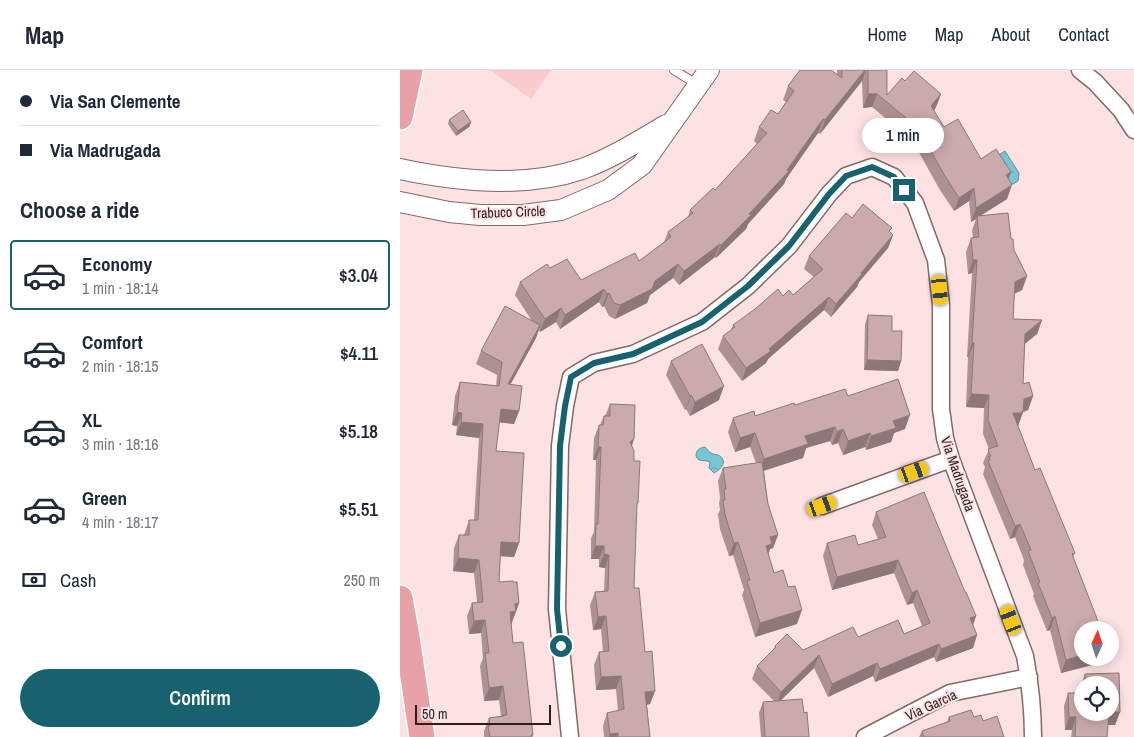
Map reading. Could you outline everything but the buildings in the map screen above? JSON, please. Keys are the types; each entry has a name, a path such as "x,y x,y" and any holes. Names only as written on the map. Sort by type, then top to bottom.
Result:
{"main road":[{"path":"400,116 410,70"},
{"path":"400,598 422,737"}],"street":[{"path":"1080,70 1095,82 1121,110 1134,130"},
{"name":"Trabuco Circle","path":"400,202 449,212 480,215 523,214 561,210 608,190 642,165 703,78"},
{"name":"Trabuco Circle","path":"400,169 422,174 480,180 520,181 546,178 582,169 629,148 672,121"},
{"name":"Via Madrugada","path":"570,737 557,609 560,446 571,377 594,363 633,354 702,322 748,286 789,246 829,194 846,176 872,167 894,177 915,203 936,260 941,305 941,409 945,438 951,459 1025,656 1029,677 1033,737"},
{"path":"822,506 951,459"},
{"name":"Via Garcia","path":"865,737 950,693 1029,677"}],"lane":[{"path":"674,70 703,78"}],"shaded area":[{"path":"490,70 551,70 531,99"}],"water":[{"path":"1005,151 1019,173 1018,181 1013,184 1010,184 997,156"},
{"path":"705,447 711,453 722,458 721,468 714,473 709,468 710,462 700,460 696,456 698,450"}],"route":[{"path":"561,646 557,609 560,446 571,377 594,363 633,354 702,322 748,286 789,246 829,194 846,176 872,167 894,177 904,190"}]}
